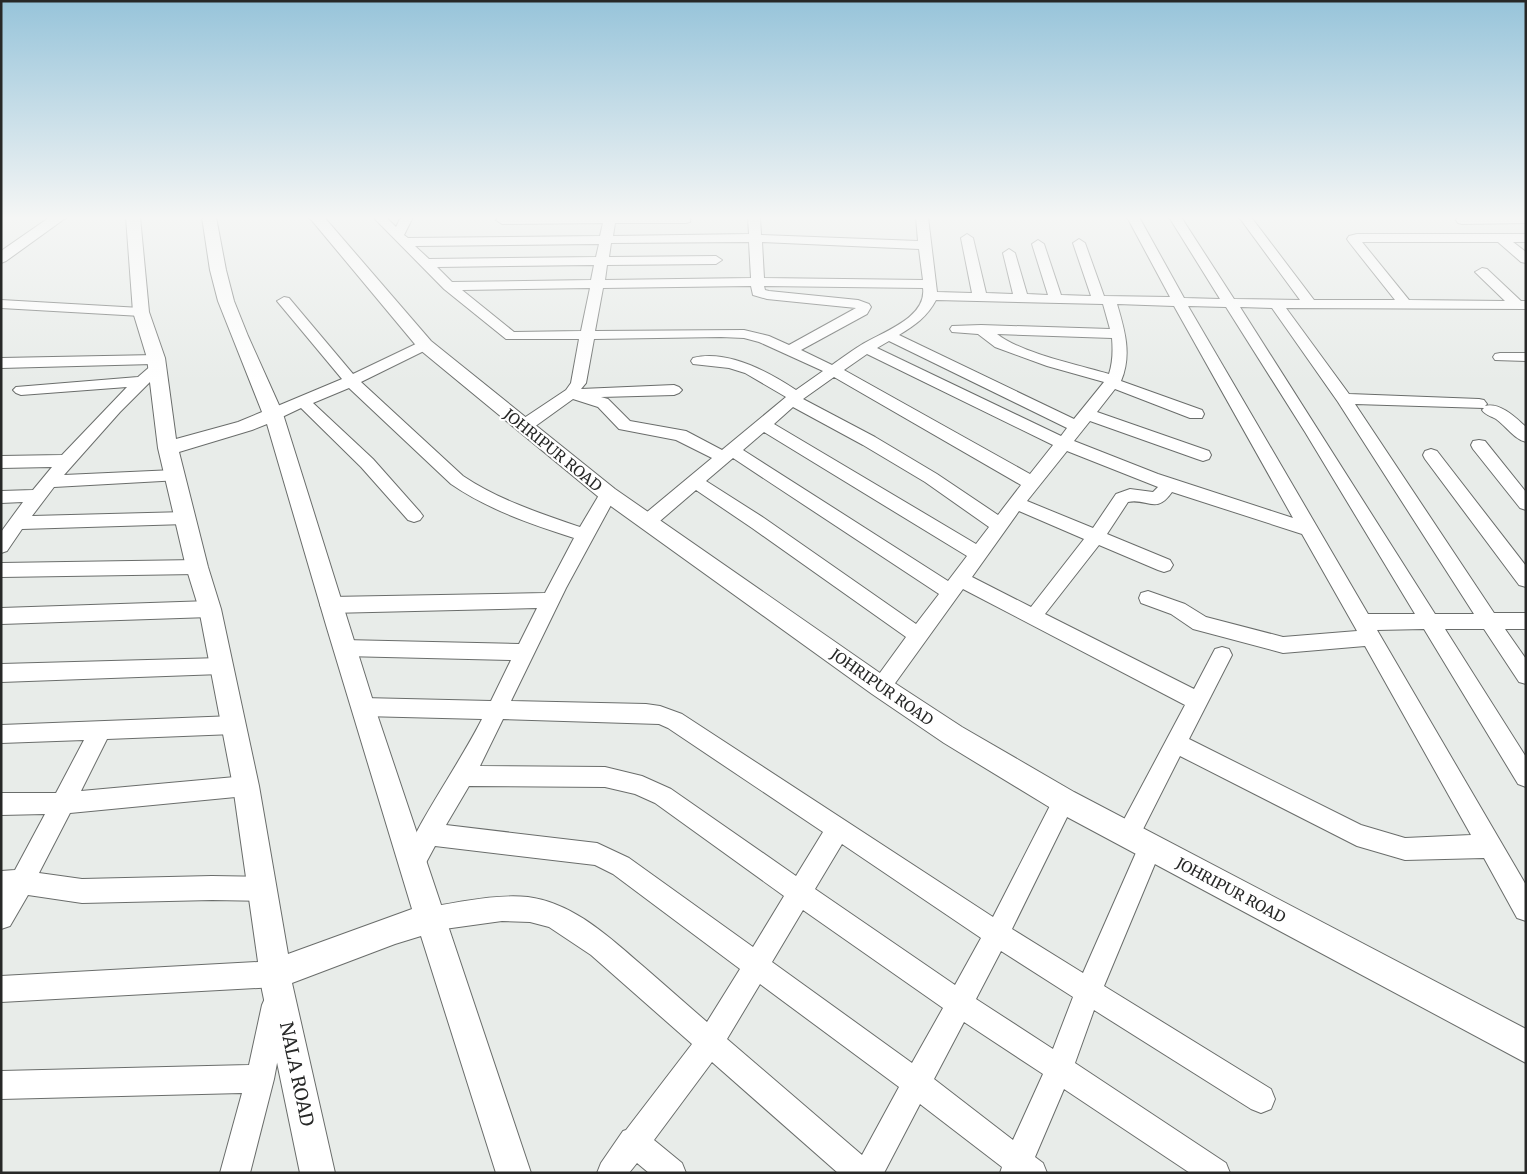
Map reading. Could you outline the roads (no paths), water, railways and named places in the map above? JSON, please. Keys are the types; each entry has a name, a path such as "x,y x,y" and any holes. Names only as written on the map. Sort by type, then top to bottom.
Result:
{"street":[{"name":"NALA ROAD","path":"137,272 152,369 168,448 197,568 210,609 220,666 246,786 263,890 286,975 318,1173"},
{"path":"219,272 225,299 246,356 274,414 330,604 430,919 514,1173"},
{"name":"JOHRIPUR ROAD","path":"363,272 425,345 608,494 953,736 1064,801 1526,1047"},
{"path":"435,272 449,286 511,336 744,334 764,338 834,371 1032,483"},
{"path":"524,426 571,393 578,383 599,272"},
{"path":"756,272 758,292 767,296 858,304 864,307 862,311 791,350"},
{"path":"647,522 794,398 866,348 890,336 914,320 925,308 930,290 926,272"},
{"path":"975,272 980,297"},
{"path":"1014,272 1021,298"},
{"path":"1047,272 1056,299"},
{"path":"881,687 1016,503 1113,381 1121,358 1118,334 1092,272"},
{"path":"1163,272 1365,630 1526,909"},
{"path":"1210,272 1312,431 1526,776"},
{"path":"1286,272 1310,304"},
{"path":"1380,272 1406,304"},
{"path":"1482,272 1521,305"},
{"path":"449,286 757,282 930,290 980,297 1276,304 1521,305"},
{"path":"284,301 351,382 428,454 470,490 498,504 584,535"},
{"path":"1,304 142,312"},
{"path":"1276,304 1344,399 1526,676"},
{"path":"957,329 1118,334"},
{"path":"981,329 1000,344 1052,363 1113,381 1196,414"},
{"path":"890,336 1082,420 1203,455"},
{"path":"168,448 245,426 351,382 425,345"},
{"path":"866,348 934,383 1062,443 1226,505 1308,529"},
{"path":"1500,357 1526,357"},
{"path":"698,360 737,364 752,369 794,398 931,478 1000,525"},
{"path":"1,363 152,369"},
{"path":"21,390 152,369"},
{"path":"7,535 36,496 66,461 152,369"},
{"path":"571,393 674,390"},
{"path":"571,393 603,404 626,425 680,435 727,453 955,586 1198,701"},
{"path":"1344,399 1485,407 1513,424 1526,437"},
{"path":"302,401 367,463 414,516"},
{"path":"763,424 978,554"},
{"path":"1479,445 1526,504"},
{"path":"1431,455 1526,580"},
{"path":"1,462 66,461"},
{"path":"49,482 174,476"},
{"path":"695,482 758,523 919,636"},
{"path":"1040,608 1096,537 1122,498 1130,495 1155,499 1160,496 1169,484"},
{"path":"413,864 462,776 584,535 608,494"},
{"path":"1,497 36,496"},
{"path":"1016,503 1164,565"},
{"path":"7,535 186,518"},
{"path":"1,570 197,568"},
{"path":"1148,598 1178,608 1200,623 1283,645 1365,630 1429,621 1526,621"},
{"path":"330,604 552,600"},
{"path":"1,616 210,609"},
{"path":"344,648 525,652"},
{"path":"428,834 597,854 621,866 916,1083 1022,1169 1088,992 1139,841 1176,742 1222,655"},
{"path":"1,673 220,666"},
{"path":"363,707 646,713 660,715 675,721 997,934 1262,1099"},
{"path":"1,734 234,726"},
{"path":"1,917 12,883 64,803 100,731"},
{"path":"1176,742 1357,836 1404,849 1490,846"},
{"path":"462,776 605,777 627,780 663,796 958,1003 1216,1173"},
{"path":"1,804 64,803 246,786"},
{"path":"868,1173 958,1003 997,934 1064,801"},
{"path":"611,1173 633,1141 710,1042 838,829"},
{"path":"12,883 82,891 194,888 263,890"},
{"path":"1,989 286,975 395,929 430,919 511,908 544,913 575,928 600,946 860,1173"},
{"path":"235,1173 286,975"},
{"path":"1,1085 260,1079"},
{"path":"633,1141 672,1173"}]}
